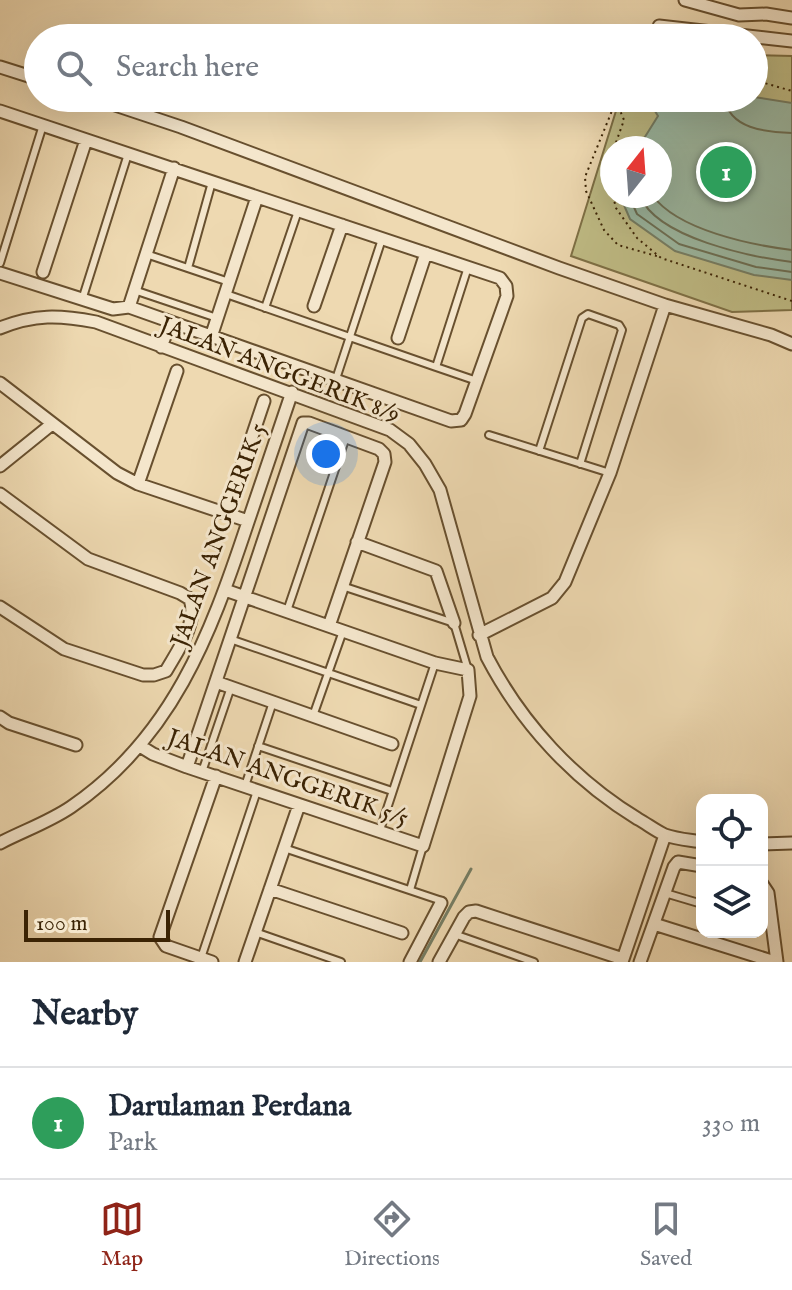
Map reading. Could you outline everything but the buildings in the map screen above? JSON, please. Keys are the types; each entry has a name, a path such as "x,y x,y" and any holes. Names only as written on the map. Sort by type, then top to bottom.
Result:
{"street":[{"path":"685,0 739,15 766,14 792,18"},
{"path":"766,14 771,0"},
{"path":"768,38 792,41"},
{"path":"0,67 24,75"},
{"path":"136,112 559,268 792,344"},
{"path":"0,273 113,309 129,307 451,421 461,420 465,414 507,296 506,286 500,278 1,113"},
{"path":"43,272 86,140"},
{"path":"129,307 174,168"},
{"path":"211,337 257,197"},
{"path":"314,306 342,225"},
{"path":"398,338 426,253"},
{"path":"479,635 536,608 559,591 610,473 665,305"},
{"name":"JALAN ANGGERIK 8/9","path":"0,328 20,320 59,315 96,322 390,430 409,444 440,490 479,635 500,682 545,743 581,778 621,809 665,835 696,841"},
{"path":"161,347 170,323"},
{"path":"771,335 792,334"},
{"path":"138,484 177,371"},
{"path":"0,383 117,473 138,484 248,521"},
{"name":"JALAN ANGGERIK 5","path":"0,843 69,809 107,779 164,716 187,677 225,590 292,392"},
{"path":"226,514 264,401"},
{"path":"187,767 303,423 379,449 384,454 385,462 329,626"},
{"path":"0,466 52,424"},
{"path":"0,494 88,559 190,599 194,610 166,671 143,675 64,649 0,607"},
{"path":"357,542 436,571 454,623"},
{"path":"225,590 435,663 468,670 470,696 423,846"},
{"path":"216,682 392,744"},
{"path":"0,717 9,723 76,745"},
{"name":"JALAN ANGGERIK 5/5","path":"140,746 187,767 423,846"},
{"path":"206,960 166,946 160,937 216,776"},
{"path":"245,962 299,805"},
{"path":"439,962 464,917 476,911 623,960 665,835"},
{"path":"768,844 792,843"},
{"path":"641,962 678,862 696,865"},
{"path":"270,889 402,933"},
{"path":"410,962 441,903"},
{"path":"654,924 776,962"},
{"path":"768,927 776,962"}],"lane":[{"path":"0,263 43,125"},
{"path":"82,300 128,154"},
{"path":"188,268 212,182"},
{"path":"265,308 298,211"},
{"path":"336,379 382,239"},
{"path":"146,254 188,268 265,308 477,381"},
{"path":"436,367 468,267"},
{"path":"134,290 217,318"},
{"path":"539,451 582,318 588,314 619,325 622,330 580,464"},
{"path":"489,435 610,473"},
{"path":"286,612 346,437"},
{"path":"342,586 454,623 468,670"},
{"path":"313,716 343,631"},
{"path":"230,639 421,705"},
{"path":"379,832 435,663"},
{"path":"202,772 231,687"},
{"path":"245,786 273,702"},
{"path":"258,746 392,791"},
{"path":"206,960 257,790"},
{"path":"410,890 423,846"},
{"path":"284,848 441,903"},
{"path":"665,893 696,902"},
{"path":"255,932 341,962"},
{"path":"454,934 534,962"}],"path":[{"path":"768,84 792,91"},
{"path":"611,112 585,177 586,191 604,230 618,245 792,301"},
{"path":"618,136 624,120 621,112"},
{"path":"616,208 637,238 661,258"}],"shaded area":[{"path":"768,55 792,56 792,310 732,312 571,256 600,162 600,208 672,208 672,136 608,136 616,112 768,112"}],"water":[{"path":"768,99 792,103 792,280 754,275 675,251 630,219 625,208 672,208 672,136 646,136 658,116 656,112 768,112"}],"waterway":[{"path":"420,962 471,869"}],"place":[{"name":"Darulaman Perdana","path":"726,172"}]}
